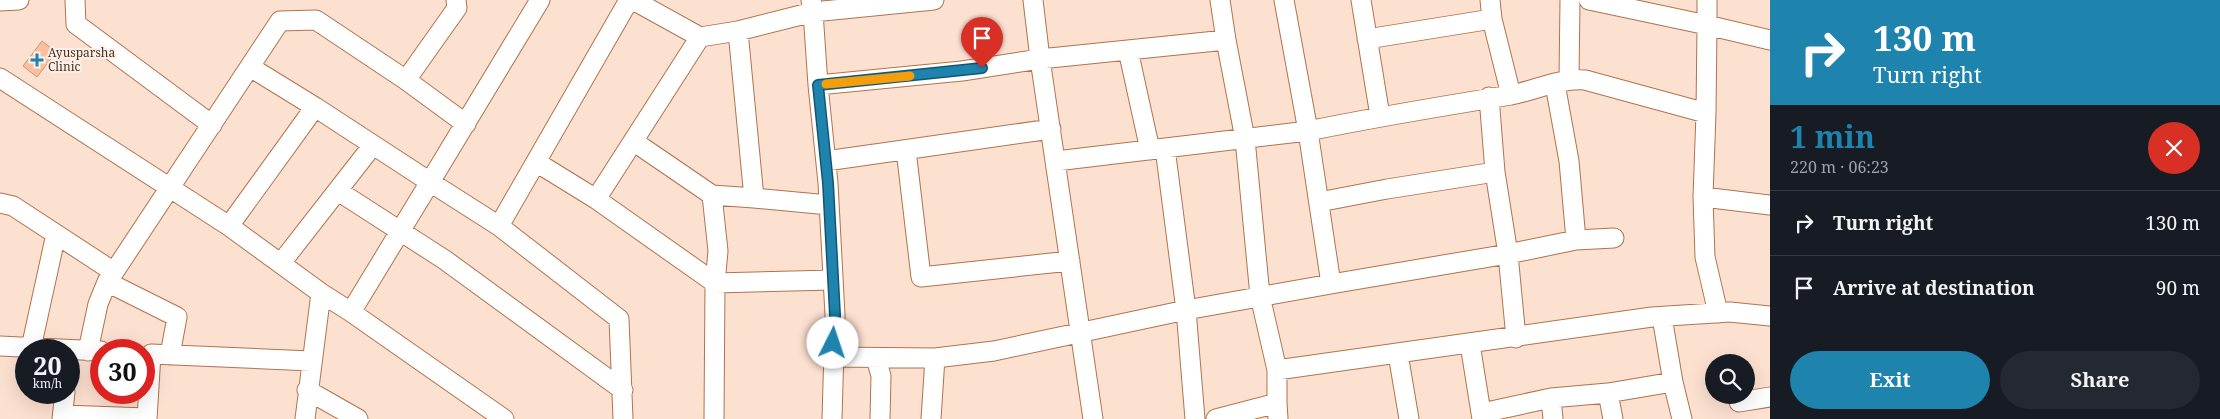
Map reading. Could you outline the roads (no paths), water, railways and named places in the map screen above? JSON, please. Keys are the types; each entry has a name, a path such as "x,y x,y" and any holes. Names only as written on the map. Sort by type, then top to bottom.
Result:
{"street":[{"path":"0,2 19,0"},
{"path":"75,0 76,24 212,125"},
{"path":"406,80 457,8 456,0"},
{"path":"352,312 540,0"},
{"path":"499,226 631,0 700,37 738,31 812,6 934,0"},
{"path":"1033,0 1093,419"},
{"path":"1216,419 1277,411 1277,370 1260,296 1244,139 1220,0"},
{"path":"1284,0 1308,131 1331,284"},
{"path":"1361,0 1380,116"},
{"path":"1570,0 1569,161 1576,240"},
{"path":"1589,0 1770,40"},
{"path":"1707,0 1703,197 1706,257 1718,313"},
{"path":"812,6 826,161 835,315 832,357 832,419"},
{"path":"1367,39 1491,9 1511,95"},
{"path":"96,339 98,304 111,277 280,21 316,20 406,80 466,124"},
{"path":"738,31 754,198"},
{"path":"596,199 700,37"},
{"path":"818,85 962,71 1040,59 1226,40"},
{"path":"1128,50 1158,149 1186,310 1195,419"},
{"path":"250,67 499,226 619,319 623,419"},
{"path":"0,78 170,190 229,226 321,293 352,312 504,419"},
{"path":"1056,161 1308,131 1380,116 1489,97 1511,95 1571,80 1706,113"},
{"path":"1489,97 1495,172 1508,254 1516,338"},
{"path":"229,226 314,107"},
{"path":"826,161 1051,129"},
{"path":"633,142 712,196 829,205"},
{"path":"281,263 373,145"},
{"path":"906,150 921,277 1070,261"},
{"path":"536,162 596,199 715,284 833,280"},
{"path":"1319,202 1495,172"},
{"path":"338,191 401,231 560,342 623,390"},
{"path":"712,196 718,251 715,284 714,419"},
{"path":"1703,197 1770,205"},
{"path":"0,203 13,206 56,234 111,277 177,317 170,355"},
{"path":"33,339 56,234"},
{"path":"832,357 934,358 994,351 1260,296 1508,254 1576,240 1614,238"},
{"path":"305,419 307,390 321,293"},
{"path":"1277,370 1662,317 1730,312 1770,316"},
{"path":"1662,317 1673,382 1682,419"},
{"path":"1470,344 1482,416 1550,398 1608,393 1673,382"},
{"path":"0,346 15,347"},
{"path":"155,354 311,361"},
{"path":"1398,354 1409,419"},
{"path":"876,358 881,376 880,419"},
{"path":"931,419 934,358"},
{"path":"307,390 358,419"},
{"path":"1608,393 1613,419"},
{"path":"1755,399 1770,396"},
{"path":"1550,398 1553,419"},
{"path":"64,404 62,417 147,419 147,404"}],"place":[{"name":"Ayusparsha Clinic","path":"37,60"}]}
